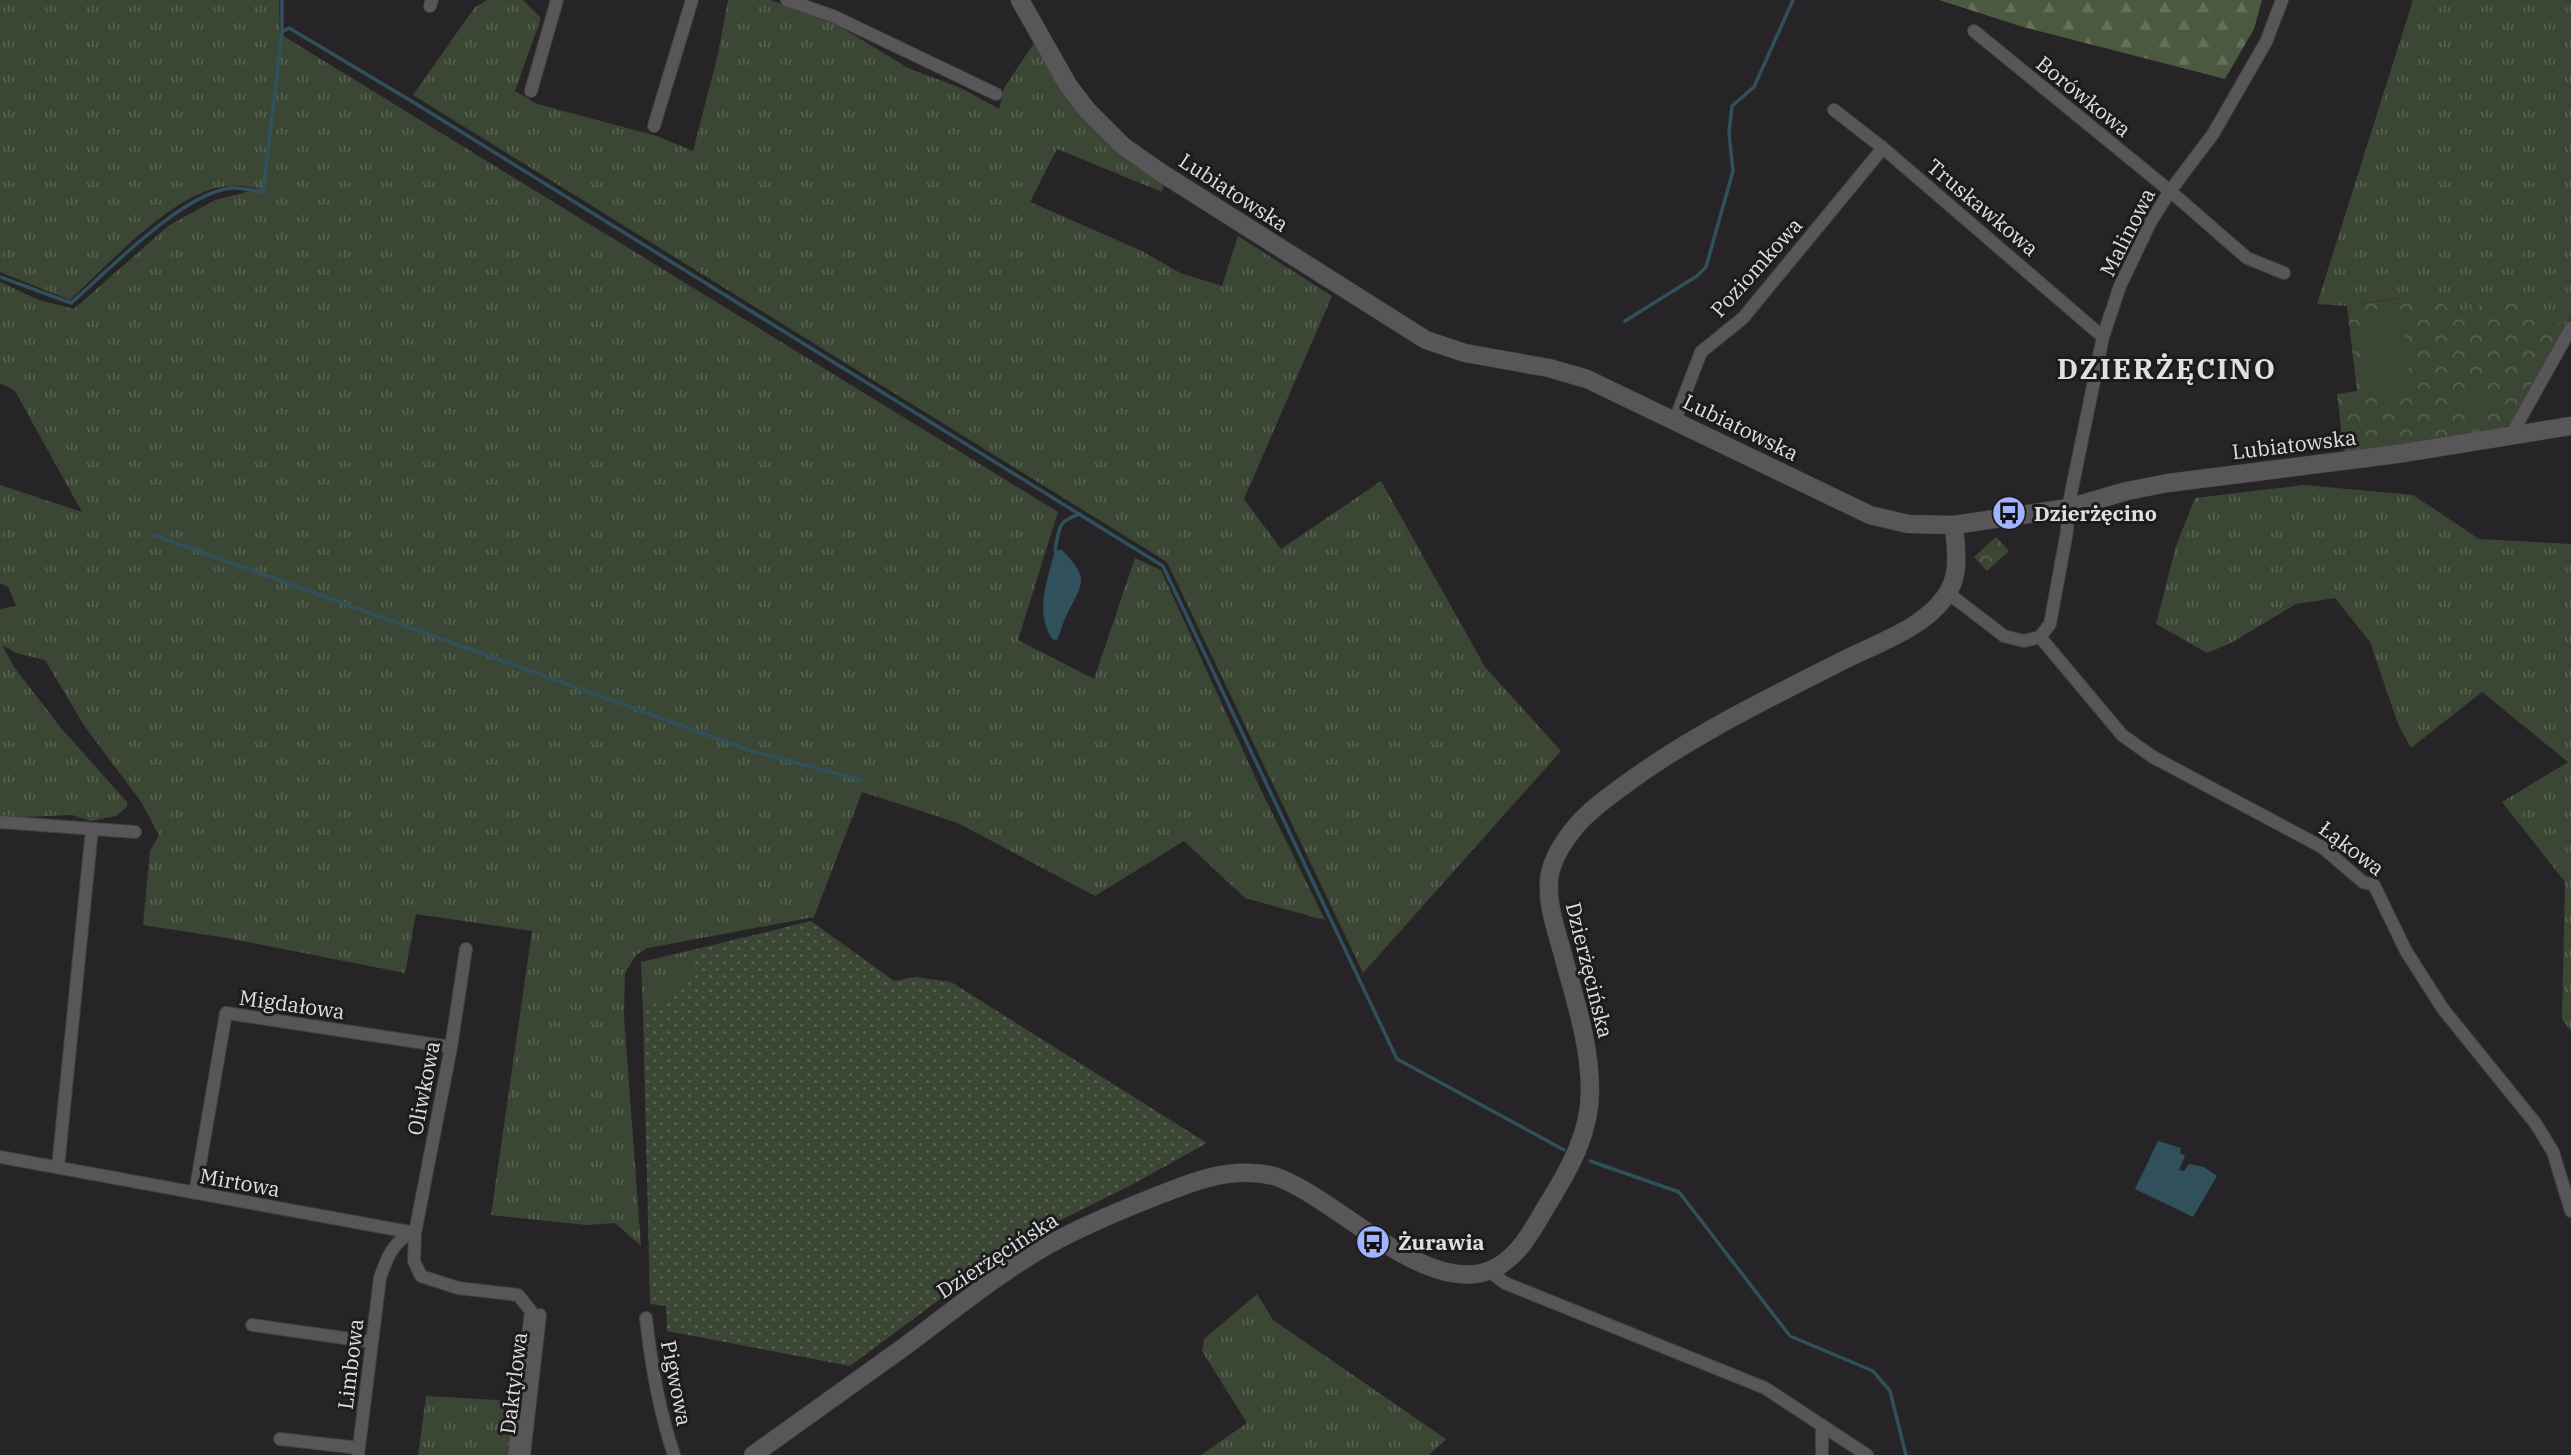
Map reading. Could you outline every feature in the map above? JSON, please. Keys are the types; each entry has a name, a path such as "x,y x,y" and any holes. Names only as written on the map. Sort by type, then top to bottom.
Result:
{"street":[{"path":"531,91 557,0"},
{"path":"654,126 692,0"},
{"path":"787,0 833,16 996,94"},
{"name":"Lubiatowska","path":"1020,0 1068,85 1087,110 1123,146 1426,340 1465,354 1549,368 1587,379 1870,515 1908,524 1954,525 2068,508 2127,491 2168,483 2397,454 2571,426"},
{"name":"Malinowa","path":"2068,508 2103,337 2120,286 2150,223 2169,191 2213,134 2260,54 2281,0"},
{"name":"Borówkowa","path":"1974,31 2247,258 2284,272"},
{"name":"Truskawkowa","path":"1834,110 1883,148 2103,337"},
{"name":"Poziomkowa","path":"1675,420 1701,352 1743,318 1883,148"},
{"path":"2510,437 2571,328"},
{"path":"1954,525 1956,576 1948,593 2004,636 2024,641 2040,637 2050,624 2067,531 2068,508"},
{"name":"Dzierżęcińska","path":"753,1455 1021,1261 1096,1220 1198,1180 1252,1172 1278,1177 1300,1188 1395,1249 1441,1272 1459,1275 1489,1271 1502,1264 1525,1240 1576,1155 1586,1126 1590,1093 1587,1041 1549,900 1550,874 1564,843 1590,811 1653,763 1721,724 1921,620 1935,609 1948,593"},
{"name":"Łąkowa","path":"2040,637 2122,735 2153,757 2322,847 2363,882 2374,885 2406,951 2443,1009 2536,1124 2548,1143 2571,1211"},
{"path":"0,822 135,832"},
{"path":"58,1167 92,829"},
{"name":"Oliwkowa","path":"466,949 451,1047 415,1233 414,1261 421,1276 458,1288 518,1295 531,1311 513,1455"},
{"name":"Migdałowa","path":"195,1193 226,1013 451,1047"},
{"name":"Mirtowa","path":"0,1157 415,1233"},
{"name":"Limbowa","path":"359,1452 380,1278 385,1261 398,1242 403,1236 415,1233"},
{"path":"1489,1271 1505,1283 1765,1388 1867,1455"},
{"name":"Daktylowa","path":"524,1455 540,1315"},
{"name":"Pigwowa","path":"646,1318 666,1433 674,1455"},
{"path":"252,1325 372,1342"},
{"path":"1822,1425 1822,1455"},
{"path":"280,1439 359,1452"}],"green space":[{"path":"0,0 279,0 280,34 1058,512 1018,640 1094,679 1135,558 1161,570 1261,790 1325,920 1245,898 1184,841 1095,896 958,823 862,792 814,917 648,948 636,955 625,973 624,1016 641,1246 615,1223 586,1225 491,1215 532,931 416,914 405,973 227,938 143,925 150,851 159,835 140,800 85,727 45,660 16,653 2,645 14,667 61,728 127,802 127,807 116,816 91,821 72,815 0,818 0,609 16,606 8,587 0,583 0,485 82,512 15,391 0,383 0,282 39,300 74,309 168,226 215,200 258,189 231,186 210,190 188,199 144,230 70,300 0,272"},
{"path":"487,0 523,0 541,18 515,91 537,104 657,136 693,151 718,54 728,0 770,0 826,18 908,68 961,88 999,109 1004,88 1034,43 1060,89 1102,137 1164,183 1162,192 1057,149 1030,202 1142,251 1180,273 1222,286 1238,236 1332,296 1244,499 1281,549 1381,481 1485,667 1561,751 1363,973 1167,562 413,95 475,7"},
{"path":"1939,0 2262,0 2254,29 2225,79 2023,27"},
{"path":"2413,0 2571,0 2571,317 2566,328 2506,296 2457,313 2444,305 2397,298 2347,306 2317,304"},
{"path":"2426,294 2457,313 2506,296 2519,296 2566,329 2510,424 2494,434 2344,454 2337,394 2357,391 2347,306"},
{"path":"2402,310 2411,392 2369,397 2359,315"},
{"path":"2487,387 2489,403 2457,407 2455,392"},
{"path":"2304,485 2413,495 2479,539 2571,544 2571,1031 2562,1019 2565,882 2502,802 2568,762 2482,692 2411,748 2398,724 2370,642 2335,598 2296,604 2231,643 2207,653 2156,624 2176,546 2195,498"},
{"path":"1996,537 2009,551 1987,571 1974,557"},
{"path":"811,921 894,981 915,977 951,982 1207,1143 1135,1183 1017,1242 850,1366 667,1331 666,1306 650,1304 643,1013 697,970 688,951"},
{"path":"688,951 698,970 643,1013 641,962"},
{"path":"1257,1294 1273,1320 1446,1439 1429,1455 1201,1455 1247,1423 1202,1351 1204,1339"},
{"path":"426,1396 514,1401 507,1455 418,1455"}],"water":[{"path":"1055,550 1062,550 1071,559 1081,580 1057,640 1052,639 1047,628 1043,606"},
{"path":"2158,1141 2181,1148 2180,1153 2185,1156 2179,1170 2184,1171 2189,1164 2204,1167 2217,1176 2193,1217 2135,1189"}],"waterway":[{"path":"0,277 71,303 146,235 190,204 211,193 231,188 263,192 282,32 282,0"},
{"path":"1625,321 1697,276 1706,267 1733,171 1729,133 1732,106 1754,87 1793,0"},
{"path":"282,32 289,28 413,102 1163,566 1397,1059 1564,1150"},
{"path":"1055,550 1060,527 1080,514"},
{"path":"154,535 752,751 861,780"},
{"path":"1590,1161 1679,1192 1790,1336 1873,1371 1890,1391 1906,1455"}],"place":[{"name":"Dzierżęcino","path":"2009,513"},
{"name":"Żurawia","path":"1373,1242"}],"district":[{"name":"DZIERŻĘCINO","path":"2167,368"}]}
